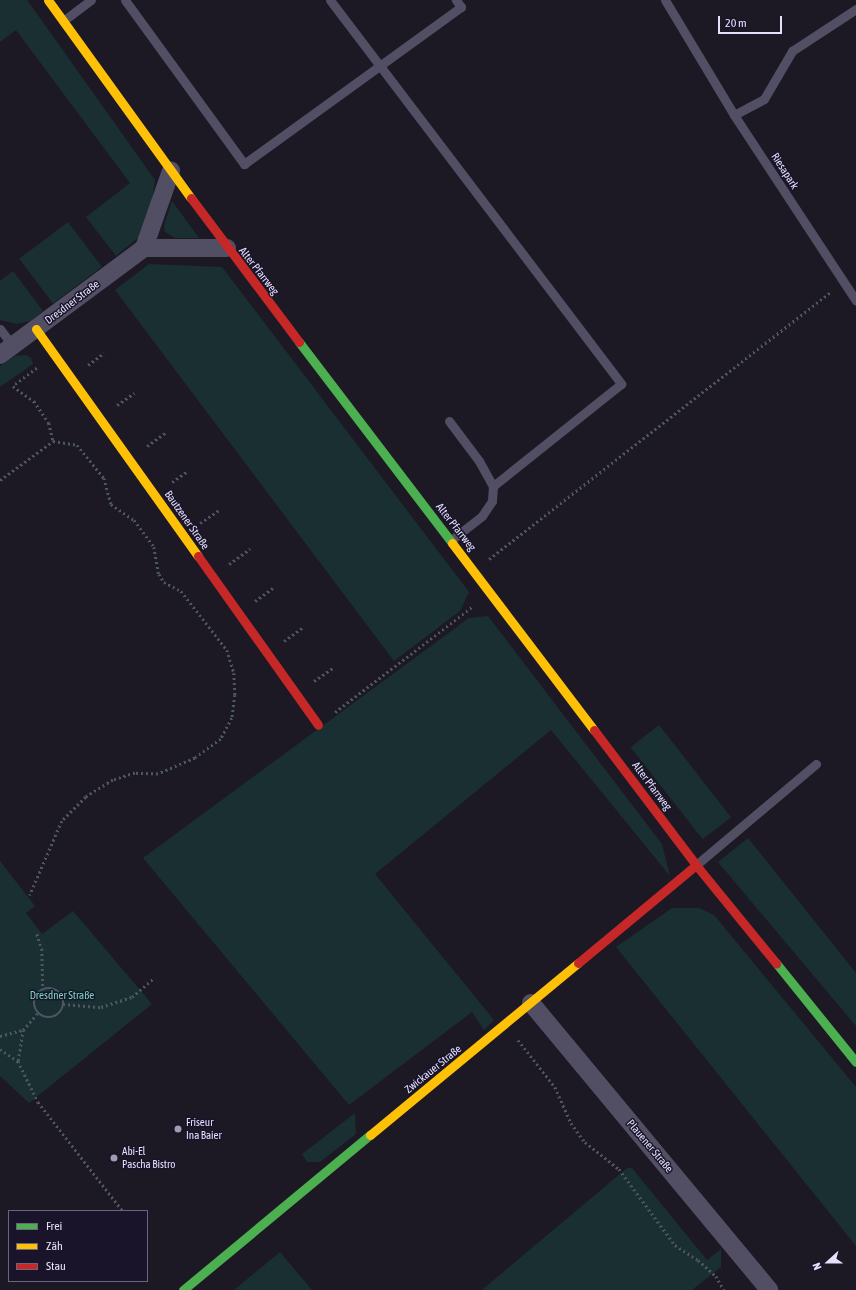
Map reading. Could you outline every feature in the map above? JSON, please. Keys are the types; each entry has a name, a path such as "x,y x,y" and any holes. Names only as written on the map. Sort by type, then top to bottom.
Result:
{"street":[{"name":"Alter Pfarrweg","path":"48,0 227,248 492,593 696,865 856,1062"},
{"path":"171,172 144,248 227,248"},
{"name":"Dresdner Straße","path":"6,350 144,248"},
{"name":"Bautzener Straße","path":"36,329 318,724"},
{"name":"Zwickauer Straße","path":"183,1290 696,865"},
{"name":"Plauener Straße","path":"531,1003 769,1290"}],"lane":[{"path":"63,21 91,0"},
{"path":"125,0 244,164 461,7 456,0"},
{"path":"330,0 621,384 493,486"},
{"name":"Riesapark","path":"665,0 734,114 856,301"},
{"path":"734,114 764,99 792,50 856,8"},
{"path":"0,329 6,350"},
{"path":"449,421 479,461 493,486 492,501 482,516 451,540"},
{"path":"696,865 816,764"}],"path":[{"path":"474,570 843,282"},
{"path":"53,441 49,423 34,401 13,386 54,354"},
{"path":"0,480 53,441 77,445 104,478 111,504 134,520 154,547 159,574 164,582 182,591 227,650 234,672 235,695 232,718 221,739 195,758 158,774 135,773 113,780 86,797 62,822 30,895"},
{"path":"318,724 492,593"},
{"path":"37,934 42,949 43,990"},
{"path":"63,1004 101,1007 132,997 154,978"},
{"path":"49,988 59,993 63,1004 61,1011 50,1018 38,1013 34,1000 43,990 49,988"},
{"path":"18,1062 23,1030 38,1013"},
{"path":"505,1024 555,1086 571,1123 585,1142 620,1169 675,1245 711,1272 724,1290"},
{"path":"0,1036 23,1030"},
{"path":"0,1049 18,1062 38,1102 122,1210"}],"green space":[{"path":"0,0 27,0 155,180 151,207 140,236 116,256 86,217 130,183 16,30 0,42"},
{"path":"172,201 199,238 175,238 165,232 164,225"},
{"path":"68,222 102,267 53,303 19,259"},
{"path":"149,264 222,267 469,592 460,611 394,661 115,290"},
{"path":"13,271 43,311 30,321 17,324 0,320 0,281"},
{"path":"26,355 31,358 33,364 0,387 0,366 15,356"},
{"path":"488,616 662,844 670,876 551,730 375,874 494,1020 484,1030 472,1012 349,1105 143,858 469,618"},
{"path":"659,725 731,817 703,839 631,747"},
{"path":"748,838 856,973 856,1026 718,862"},
{"name":"Dresdner Straße","path":"0,861 35,906 26,913 42,934 73,911 152,1004 29,1103 0,1076"},
{"path":"672,908 699,908 714,915 856,1087 856,1246 616,947"},
{"path":"355,1113 356,1134 320,1162 307,1162 302,1154"},
{"path":"627,1168 632,1168 707,1260 721,1249 721,1267 692,1290 482,1290"},
{"path":"280,1252 312,1290 234,1290"}],"traffic: fast":[{"path":"299,342 452,543"},
{"path":"776,963 856,1062"},
{"path":"183,1290 370,1135"}],"traffic: slow":[{"path":"48,0 191,198"},
{"path":"36,329 198,556"},
{"path":"452,543 594,730"},
{"path":"370,1135 578,963"}],"traffic: jam":[{"path":"191,198 299,342"},
{"path":"198,556 318,725"},
{"path":"594,730 696,865 776,963"},
{"path":"578,963 696,865"}],"place":[{"name":"Friseur Ina Baier","path":"178,1129"},
{"name":"Abi-El Pascha Bistro","path":"114,1158"}]}
